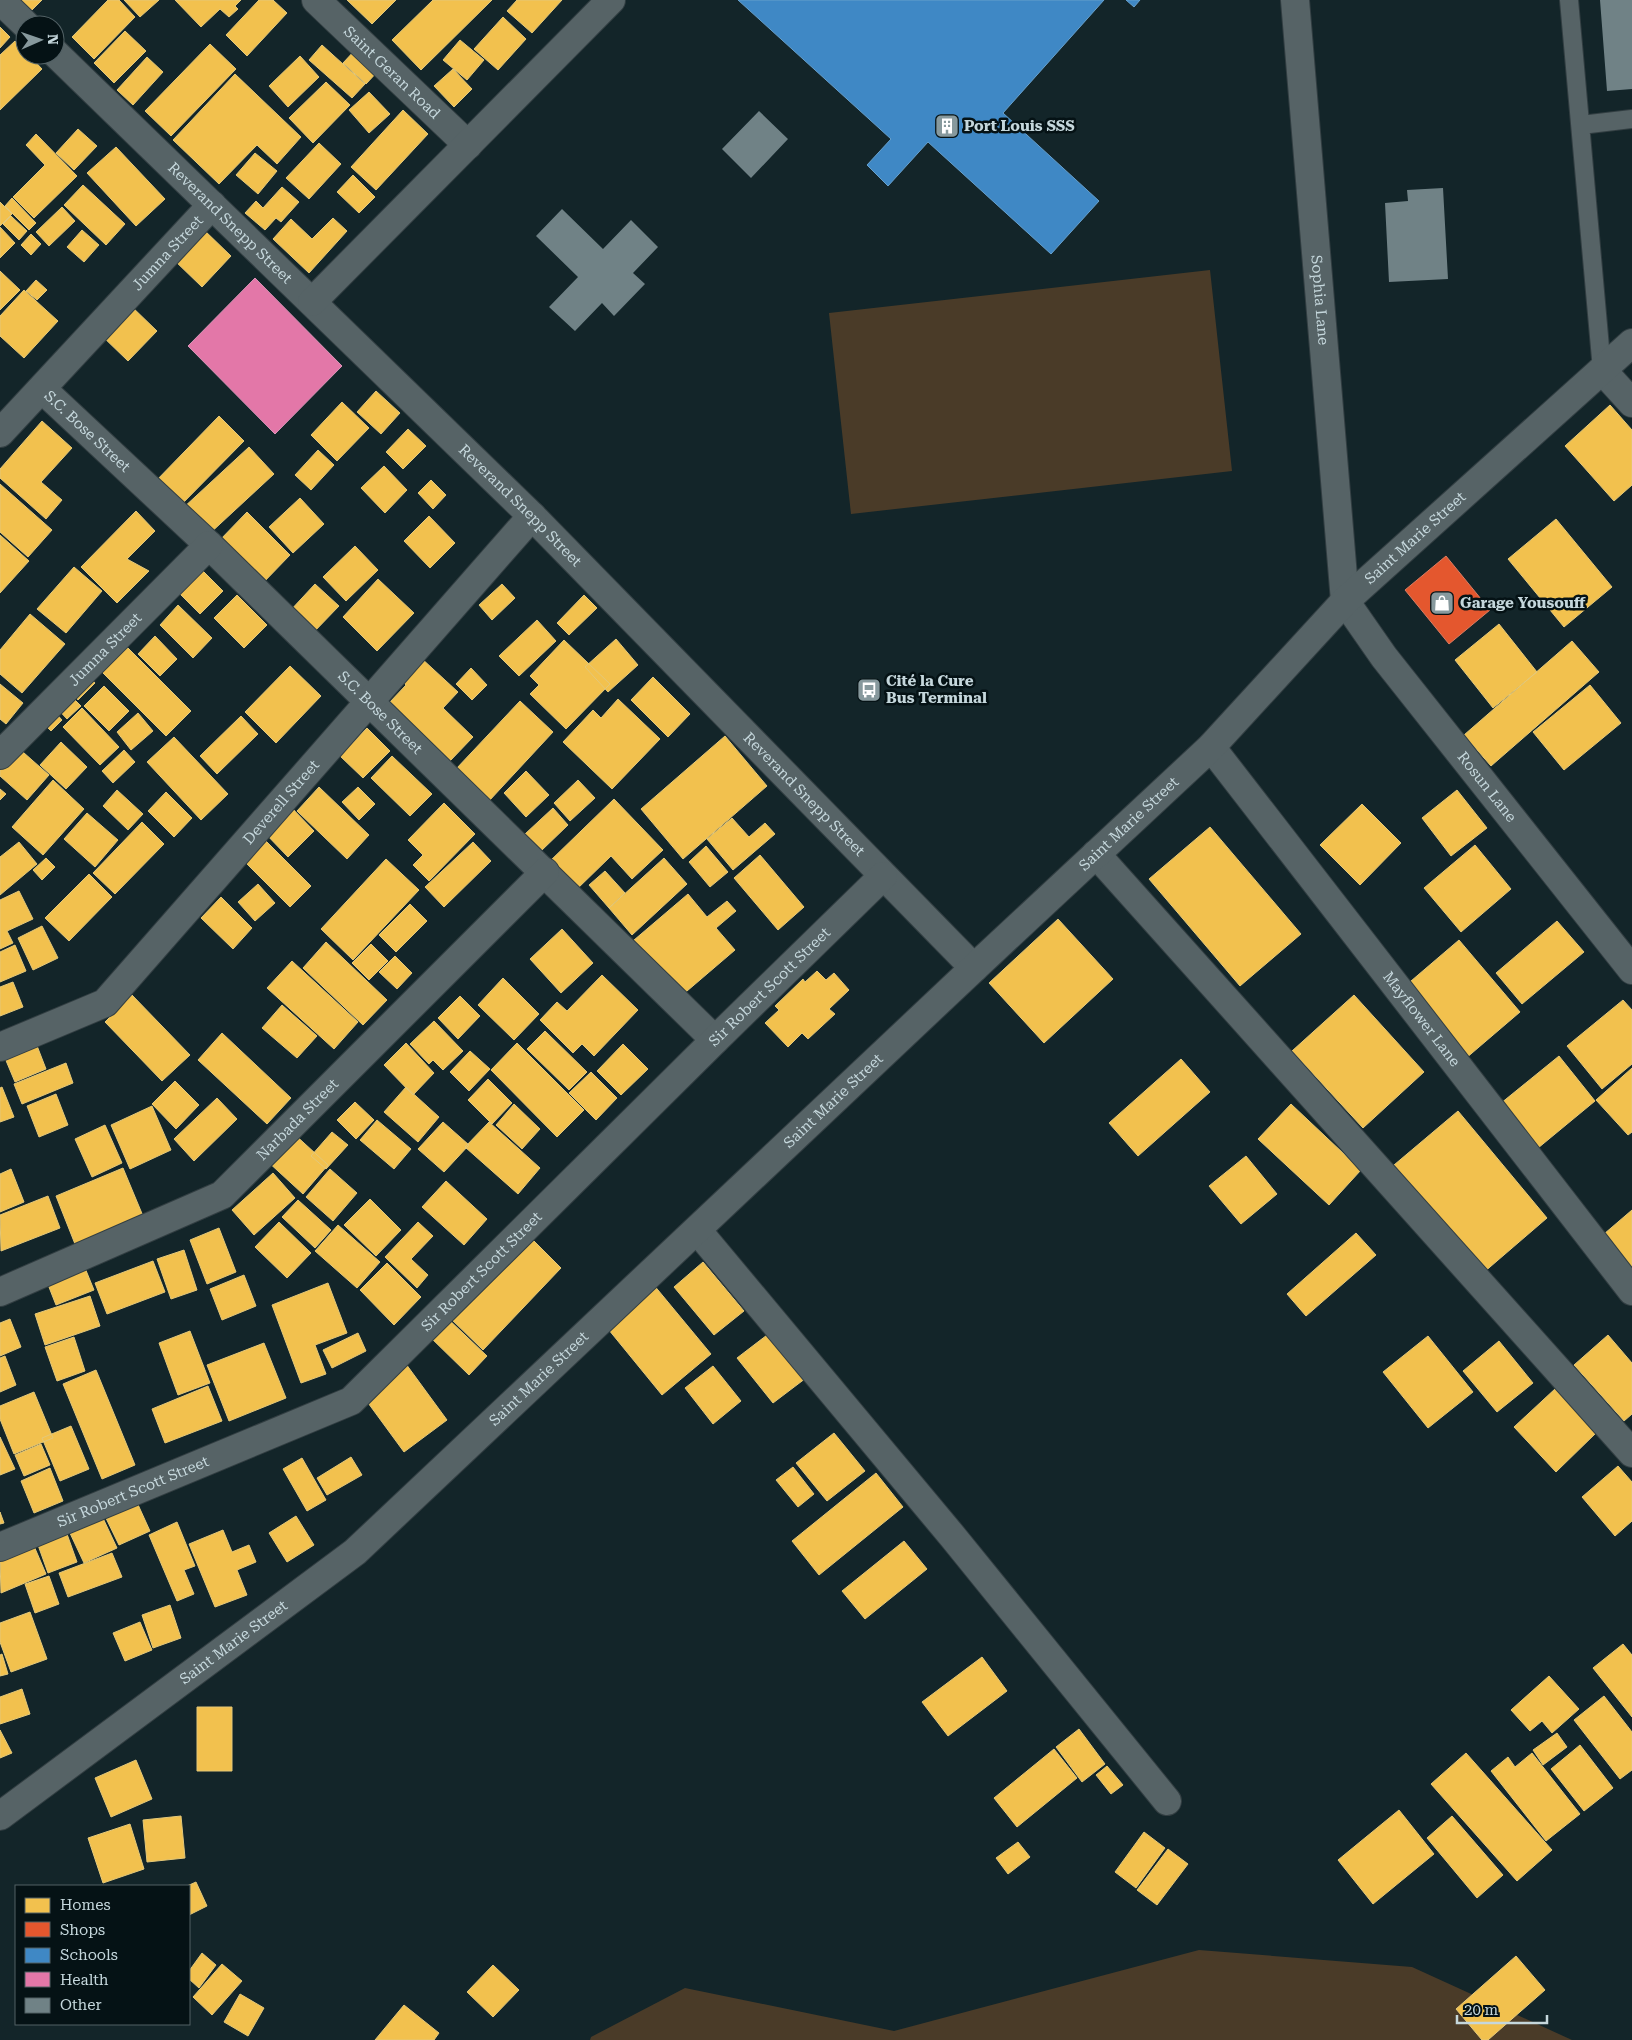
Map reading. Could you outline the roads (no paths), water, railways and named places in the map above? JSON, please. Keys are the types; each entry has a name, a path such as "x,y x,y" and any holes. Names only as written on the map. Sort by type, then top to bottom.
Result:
{"street":[{"path":"0,0 16,15"},
{"name":"Saint Geran Road","path":"316,0 468,145"},
{"path":"312,302 611,0"},
{"name":"Sophia Lane","path":"1295,0 1345,601"},
{"name":"Reverand Snepp Street","path":"65,63 532,516 974,968"},
{"name":"Jumna Street","path":"0,433 212,205"},
{"name":"Saint Marie Street","path":"0,1816 355,1552 1211,747 1345,601 1632,343"},
{"path":"1602,370 1632,403"},
{"name":"S.C. Bose Street","path":"42,389 209,545 715,1040"},
{"name":"Deverell Street","path":"0,1047 105,1003 532,516"},
{"name":"Jumna Street","path":"0,755 209,545"},
{"name":"Rosun Lane","path":"1345,601 1384,657 1632,970"},
{"name":"Mayflower Lane","path":"1211,747 1632,1292"},
{"path":"1096,854 1632,1453"},
{"name":"Narbada Street","path":"0,1292 222,1195 544,872"},
{"name":"Sir Robert Scott Street","path":"0,1547 351,1401 715,1040 884,876"},
{"path":"697,1230 953,1537 1167,1801"}],"lane":[{"path":"1569,0 1602,370"},
{"path":"1581,125 1632,119"}],"place":[{"name":"Port Louis SSS","path":"947,126"},
{"name":"Garage Yousouff","path":"1442,603"},
{"name":"Cité la Cure Bus Terminal","path":"869,690"}]}
